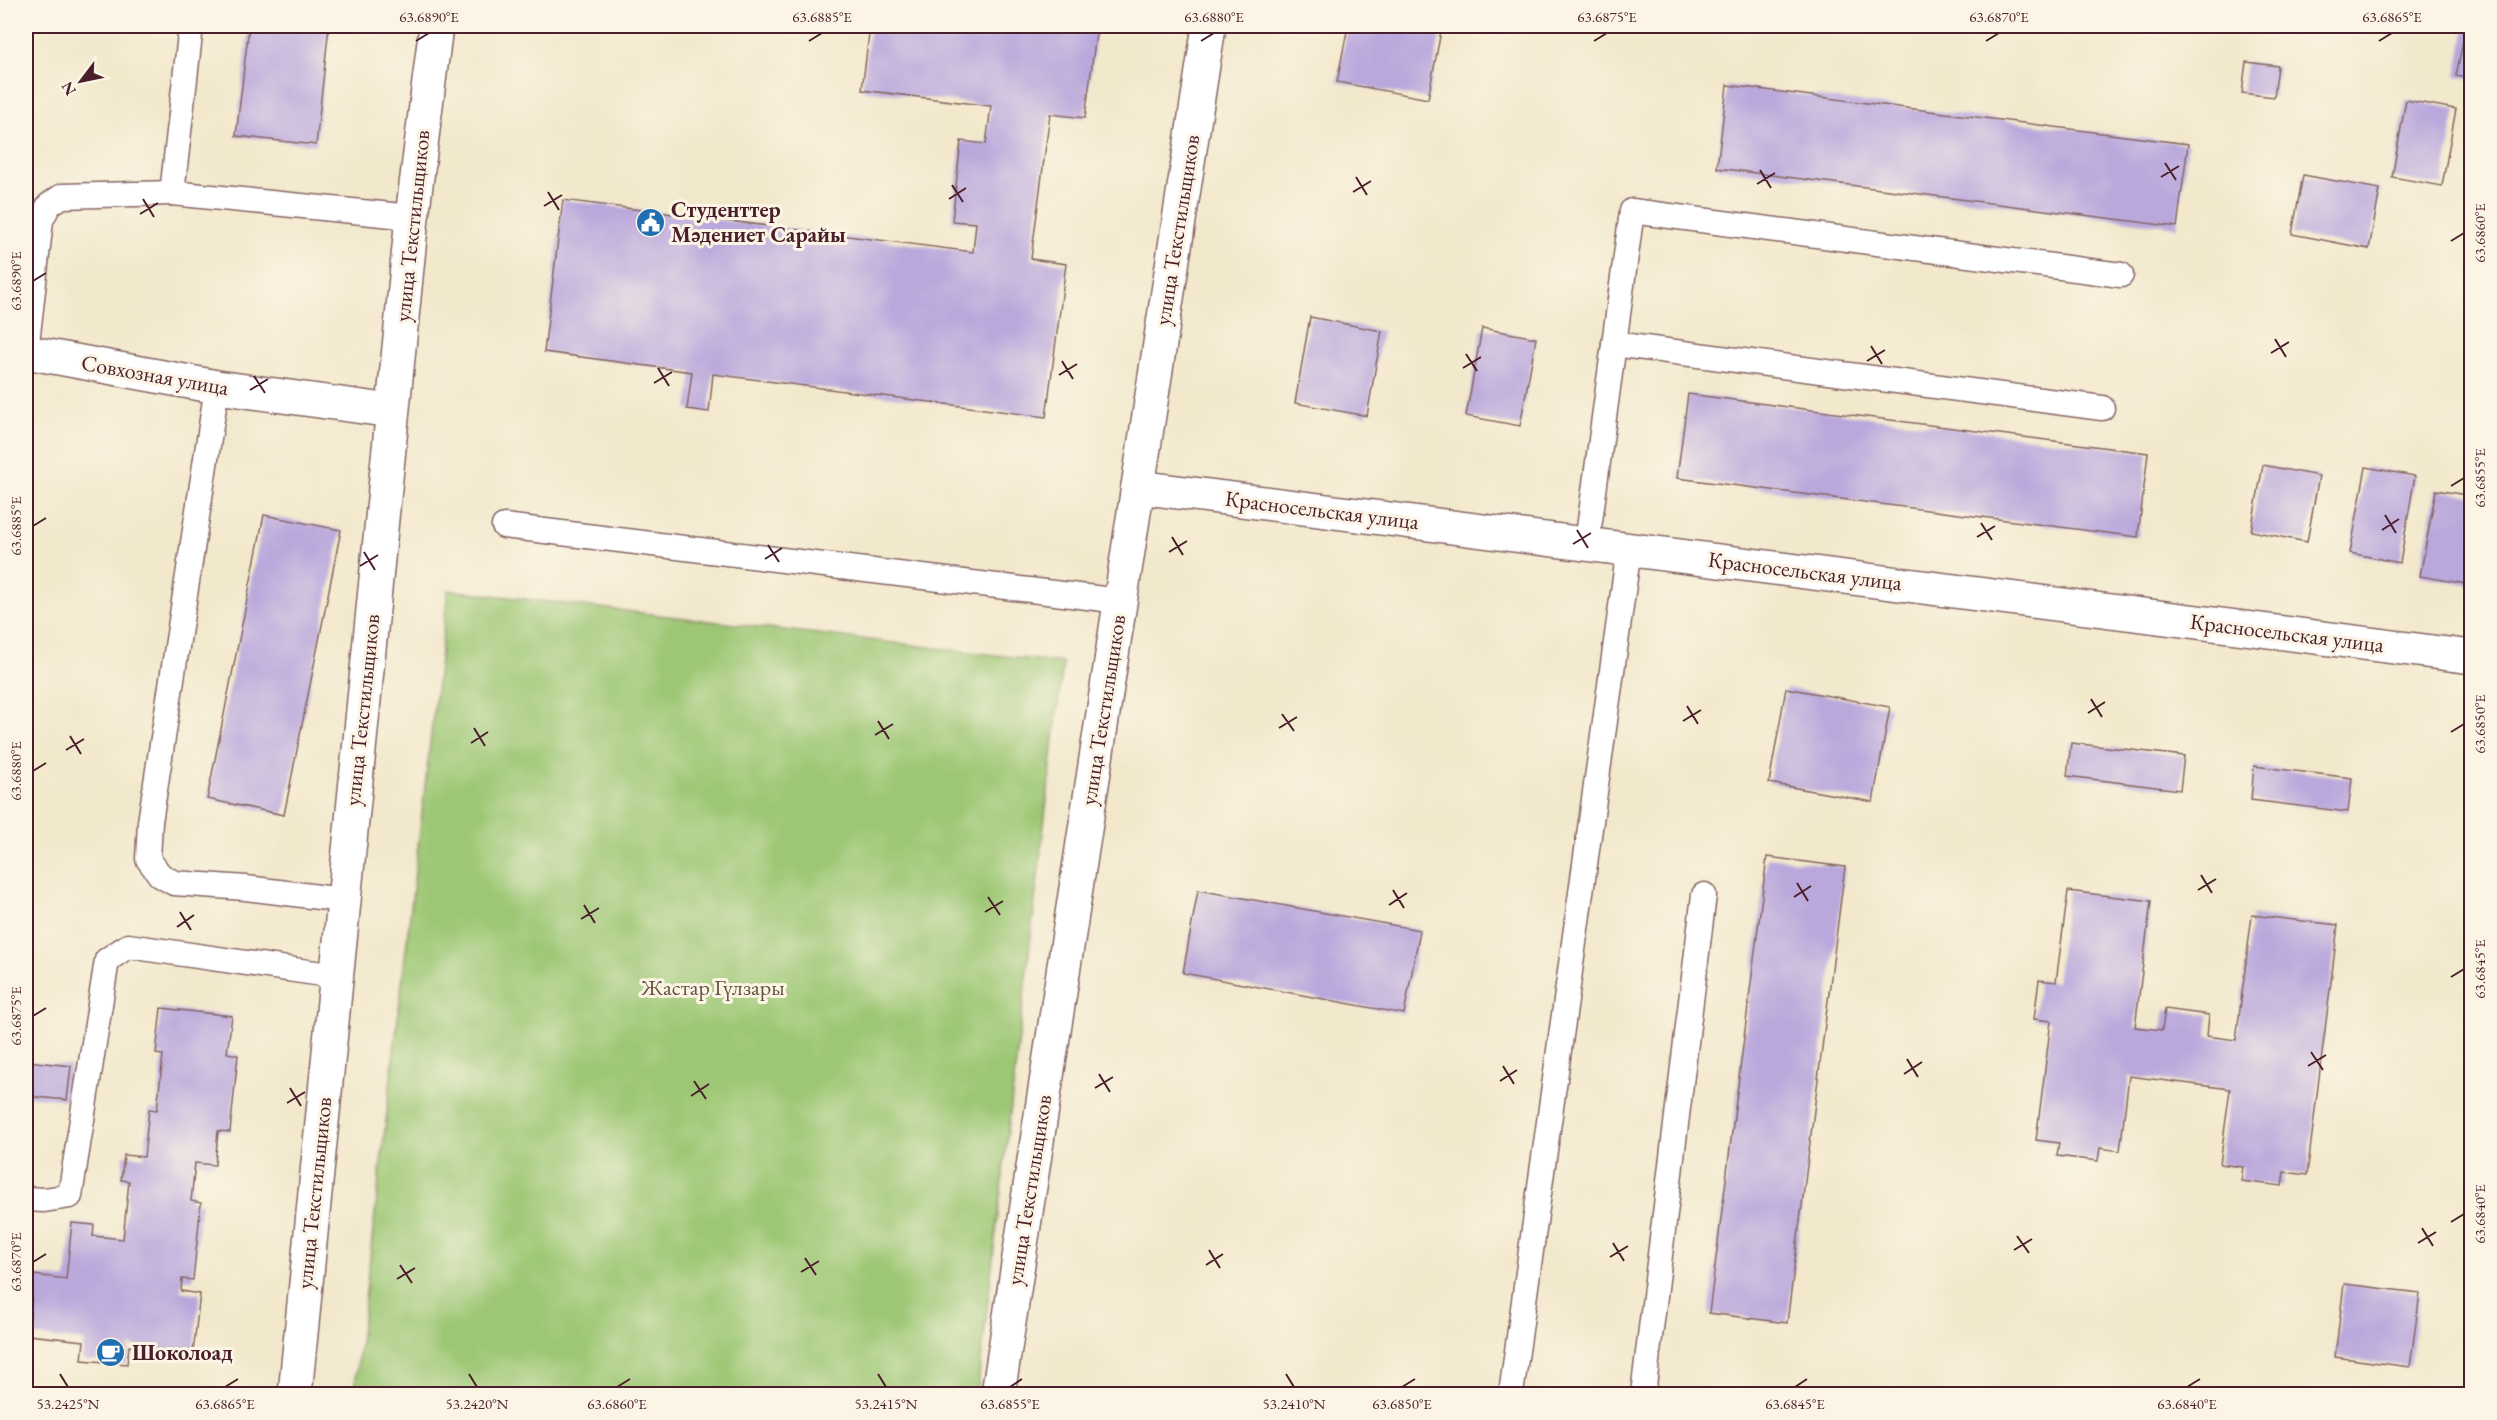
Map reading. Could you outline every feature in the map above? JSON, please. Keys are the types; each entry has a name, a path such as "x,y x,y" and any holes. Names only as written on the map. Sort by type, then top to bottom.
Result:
{"street":[{"name":"улица Текстильщиков","path":"295,1395 392,411 412,217 436,26"},
{"name":"улица Текстильщиков","path":"998,1395 1209,26"},
{"name":"Совхозная улица","path":"26,352 217,387 392,411"},
{"name":"Красносельская улица","path":"1138,487 2472,657"}],"lane":[{"path":"172,194 191,26"},
{"path":"26,352 41,220 49,205 62,196 172,194 412,217"},
{"path":"1587,543 1632,211 2121,275"},
{"path":"1614,344 2102,408"},
{"path":"217,387 150,822 148,859 160,875 174,883 246,888 343,900"},
{"path":"504,526 1120,602"},
{"path":"1511,1395 1629,549"},
{"path":"1643,1395 1704,895"},
{"path":"26,1199 44,1200 70,1196 107,960 128,946 336,976"}],"green space":[{"name":"Жастар Гүлзары","path":"448,590 1063,663 977,1394 354,1394"}],"building":[{"path":"249,26 329,26 316,145 236,136"},
{"name":"Студенттер Мәдениет Сарайы","path":"870,26 1097,26 1085,118 1050,114 1031,259 1066,264 1046,417 713,374 709,412 687,409 692,372 544,352 563,200 973,252 976,223 952,221 961,141 986,144 991,106 862,90"},
{"path":"1348,26 1442,26 1428,99 1337,82"},
{"path":"2466,26 2472,26 2472,79 2456,76"},
{"path":"2246,62 2278,66 2274,97 2242,93"},
{"path":"1727,85 2188,144 2177,227 1717,168"},
{"path":"2406,100 2456,109 2442,186 2392,177"},
{"path":"2303,175 2380,189 2369,249 2292,234"},
{"path":"1310,317 1382,331 1367,416 1295,403"},
{"path":"1482,328 1536,338 1520,426 1466,416"},
{"path":"1688,394 2148,453 2138,537 1677,478"},
{"path":"2263,465 2319,476 2307,542 2251,531"},
{"path":"2366,467 2415,476 2400,563 2350,553"},
{"path":"2436,490 2472,496 2472,585 2420,576"},
{"path":"264,515 341,530 284,815 207,799"},
{"path":"1786,688 1890,707 1873,802 1769,783"},
{"path":"2071,743 2184,756 2180,790 2067,776"},
{"path":"2254,766 2352,778 2348,812 2251,800"},
{"path":"1767,857 1845,867 1787,1323 1709,1313"},
{"path":"1198,890 1420,930 1404,1014 1183,973"},
{"path":"2068,891 2151,901 2135,1027 2162,1030 2165,1009 2209,1015 2207,1036 2236,1040 2252,915 2338,925 2307,1175 2284,1172 2282,1186 2241,1181 2243,1167 2220,1164 2230,1089 2129,1076 2120,1151 2100,1148 2098,1161 2057,1156 2059,1143 2036,1140 2051,1021 2034,1019 2039,980 2056,982"},
{"path":"161,1008 232,1016 227,1053 238,1055 230,1132 218,1131 215,1165 195,1163 191,1201 201,1203 193,1280 182,1279 181,1291 200,1294 193,1353 129,1346 127,1364 82,1360 84,1341 28,1335 34,1275 66,1279 72,1223 94,1225 93,1236 123,1239 129,1181 121,1180 124,1155 144,1157 149,1109 157,1110 163,1055 156,1054"},
{"path":"27,1061 71,1066 67,1100 26,1096"},
{"path":"2344,1284 2420,1293 2410,1367 2335,1357"}],"place":[{"name":"Студенттер Мәдениет Сарайы","path":"650,222"},
{"name":"Шоколоад","path":"111,1352"}]}
